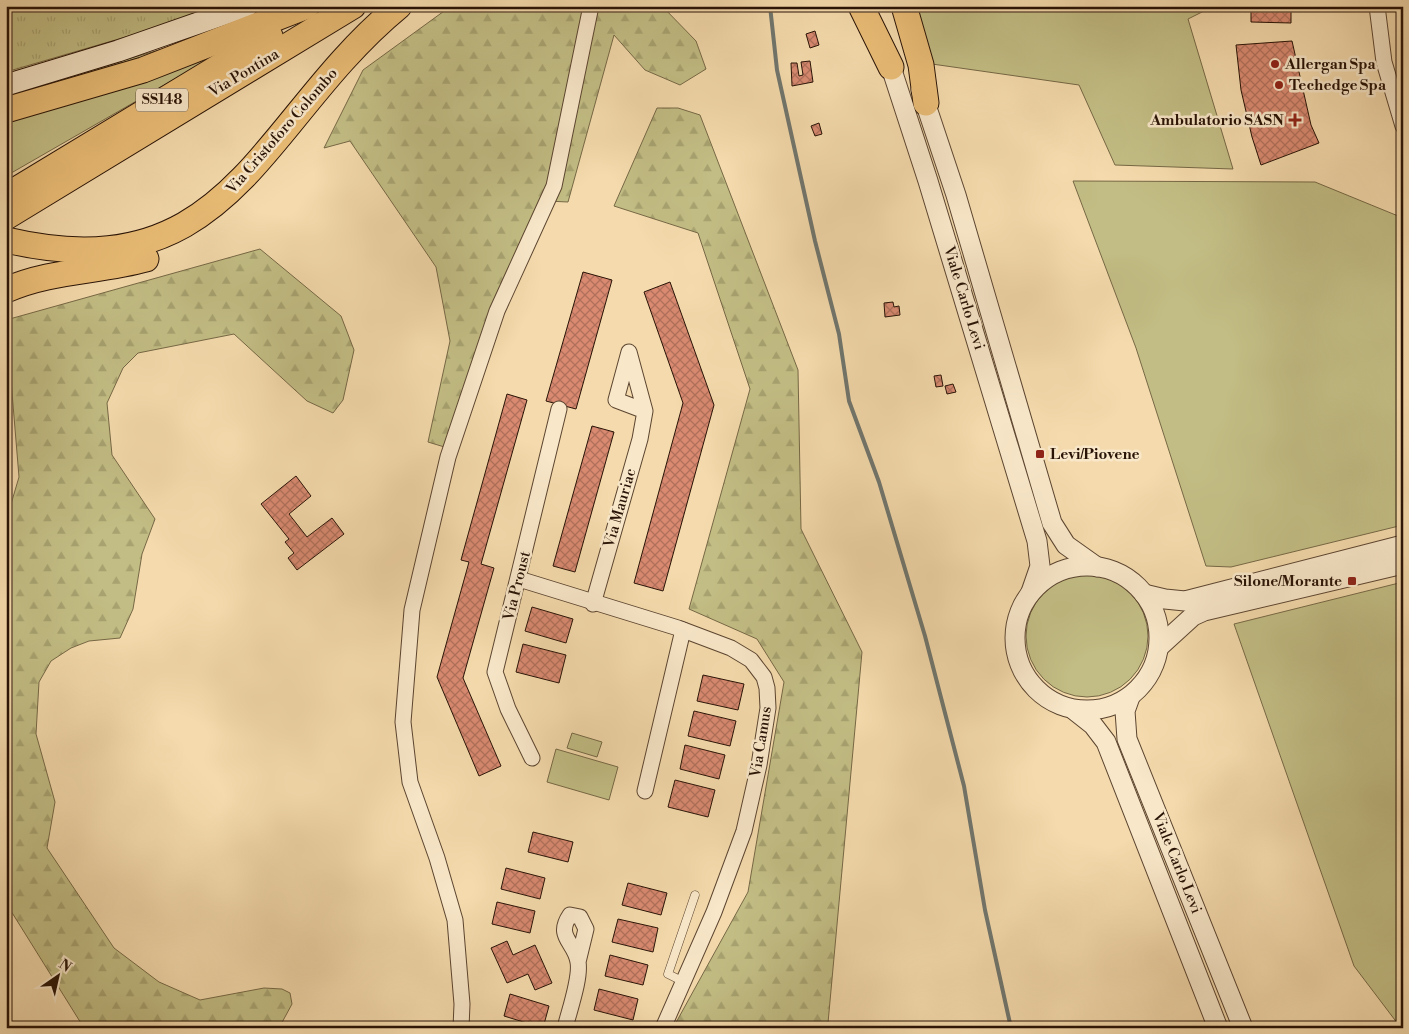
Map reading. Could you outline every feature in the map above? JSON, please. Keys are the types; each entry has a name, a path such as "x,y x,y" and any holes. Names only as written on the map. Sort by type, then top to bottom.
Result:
{"highway":[{"path":"6,110 143,70 307,6"},
{"name":"Via Pontina","path":"6,196 319,6"},
{"name":"Via Pontina","path":"6,217 353,6"},
{"name":"Via Cristoforo Colombo","path":"6,240 58,249 95,250 145,242 183,226 208,211 232,190 358,43 399,6"},
{"path":"860,6 891,67"},
{"path":"904,6 921,66 926,103"},
{"path":"6,290 54,274 141,260 177,248 200,235 233,208 264,175 324,96 358,43"}],"main road":[{"path":"6,85 118,51 247,6"}],"street":[{"path":"461,1028 462,1004 455,920 438,858 410,782 403,722 412,610 448,458 497,311 554,186 591,6"},
{"name":"Viale Carlo Levi","path":"871,6 928,181 1037,542 1040,566 1031,592"},
{"name":"Viale Carlo Levi","path":"891,6 926,103 961,210 1052,523 1066,545 1097,567"},
{"path":"1377,6 1384,62 1403,126"},
{"name":"Via Proust","path":"532,758 508,709 496,672 559,408"},
{"name":"Via Mauriac","path":"593,604 640,439 645,411"},
{"path":"1144,594 1165,599 1185,600 1403,545"},
{"path":"1160,647 1193,616 1204,611 1403,564"},
{"path":"1082,566 1097,567 1123,576 1144,594 1153,608 1158,624 1160,647 1151,673 1142,686 1130,697 1113,706 1094,710 1074,710 1060,705 1035,688 1019,663 1016,649 1016,626 1023,605 1031,592 1054,574 1082,566"},
{"name":"Via Camus","path":"519,579 593,604 683,630 731,648 751,660 764,677 768,688 768,708 759,765 744,831 714,912 663,1028"},
{"path":"645,791 683,630"},
{"name":"Viale Carlo Levi","path":"1130,697 1125,711 1127,739 1243,1028"},
{"name":"Viale Carlo Levi","path":"1074,710 1093,725 1106,742 1218,1028"},
{"path":"565,1028 576,981 578,962"}],"lane":[{"path":"684,982 668,974 695,895"}],"green space":[{"path":"6,6 213,6 187,19 6,72"},
{"path":"451,6 662,6 696,41 706,69 680,85 645,70 614,35 568,202 547,201 451,449 428,442 450,341 436,267 350,141 324,148 363,70"},
{"path":"912,6 1214,6 1188,19 1233,169 1115,165 1079,85 932,64"},
{"path":"220,23 213,57 6,176 6,94 166,48"},
{"path":"657,108 678,108 700,115 798,370 801,529 862,652 828,1023 824,1028 673,1028 748,892 784,682 757,639 689,609 750,389 698,233 614,206"},
{"path":"1073,181 1315,182 1403,218 1403,525 1231,567 1206,566 1136,348"},
{"path":"260,249 341,316 354,350 343,400 333,413 307,401 234,334 138,353 123,368 107,403 112,455 155,519 142,554 133,609 120,638 89,641 71,648 51,661 39,682 36,734 55,802 47,848 114,948 159,982 200,1000 264,988 282,989 290,993 292,1004 279,1028 84,1028 6,903 6,521 19,477 6,320"},
{"path":"1087,575 1110,579 1130,593 1144,613 1148,636 1144,659 1130,679 1110,693 1087,697 1064,693 1044,679 1030,659 1026,636 1030,613 1044,593 1064,579"},
{"path":"1403,582 1403,1028 1401,1028 1354,966 1234,624"},
{"path":"572,733 602,742 597,757 567,748"},
{"path":"556,749 618,767 609,800 547,782"}],"building":[{"path":"1251,6 1291,7 1291,23 1251,22"},
{"path":"815,31 819,45 810,48 806,34"},
{"path":"1292,41 1311,125 1319,143 1261,165 1241,90 1236,45"},
{"path":"810,61 813,82 792,86 791,63 797,63 799,76 803,75 801,62"},
{"path":"819,123 822,134 815,136 811,126"},
{"path":"583,272 612,280 576,409 546,401"},
{"path":"670,282 714,405 663,591 634,583 683,403 644,292"},
{"path":"893,302 894,307 899,306 900,315 885,317 884,303"},
{"path":"941,375 943,386 936,387 934,376"},
{"path":"953,384 956,392 947,394 945,386"},
{"path":"507,394 527,400 481,564 494,568 463,678 501,766 479,776 437,677 469,562 461,560"},
{"path":"592,426 614,432 575,572 553,566"},
{"path":"296,476 311,496 289,514 307,537 332,518 344,534 297,570 288,558 294,553 285,542 289,539 261,504"},
{"path":"532,607 573,619 566,643 525,631"},
{"path":"523,644 566,655 559,683 516,672"},
{"path":"703,675 744,684 738,710 697,701"},
{"path":"694,711 736,721 730,746 688,736"},
{"path":"685,745 725,755 719,779 680,769"},
{"path":"675,780 715,790 708,817 668,807"},
{"path":"533,832 573,842 568,862 528,852"},
{"path":"506,868 545,878 540,899 501,889"},
{"path":"628,883 667,893 661,915 622,905"},
{"path":"497,902 535,911 530,933 492,924"},
{"path":"618,919 658,928 653,952 612,942"},
{"path":"507,941 513,955 535,945 552,983 535,990 528,974 507,983 491,948"},
{"path":"610,955 648,965 643,985 605,976"},
{"path":"599,989 638,999 633,1020 594,1010"},
{"path":"510,994 549,1006 543,1028 504,1016"}],"waterway":[{"path":"770,6 777,70 815,241 839,334 849,401 879,482 925,636 964,786 985,910 1011,1028"}],"place":[{"name":"Allergan Spa","path":"1275,64"},
{"name":"Techedge Spa","path":"1279,85"},
{"name":"Ambulatorio SASN","path":"1295,120"},
{"name":"Levi/Piovene","path":"1040,454"},
{"name":"Silone/Morante","path":"1352,581"}]}
